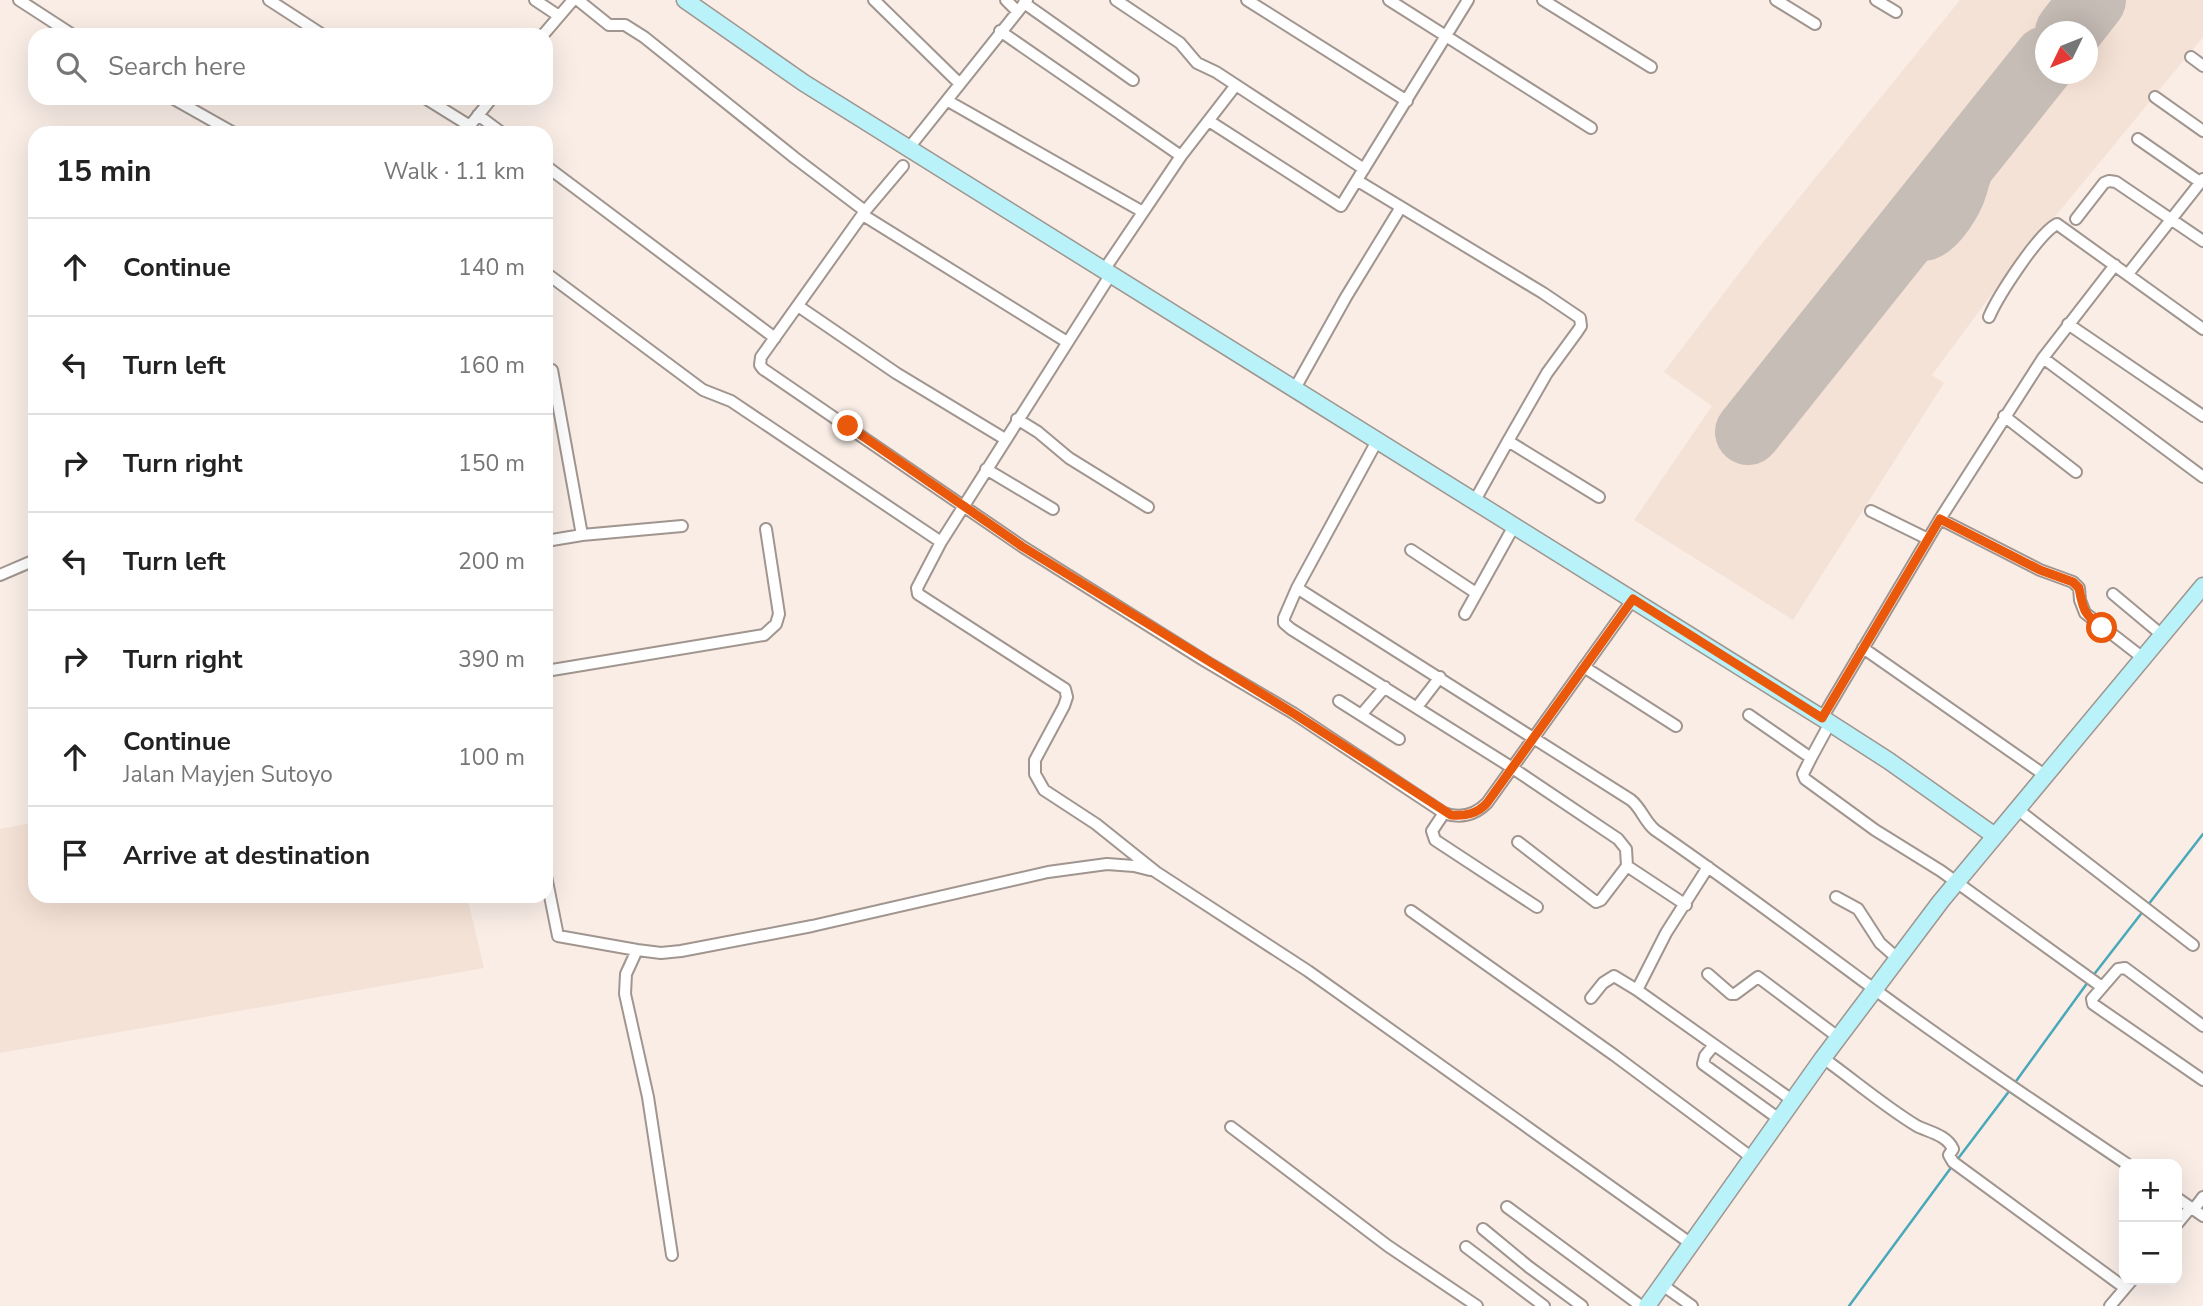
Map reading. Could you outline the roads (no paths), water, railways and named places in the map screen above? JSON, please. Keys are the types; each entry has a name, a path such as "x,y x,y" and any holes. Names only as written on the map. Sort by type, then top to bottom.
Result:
{"street":[{"path":"19,0 62,28"},
{"path":"269,0 312,28"},
{"path":"535,0 559,16"},
{"path":"549,28 576,0 610,25 628,26 864,213 1067,342"},
{"path":"685,0 907,158 1107,272 1633,599 1889,761 1995,836"},
{"path":"874,0 960,84"},
{"path":"1006,0 1023,5 1133,80"},
{"path":"1116,0 1180,43 1197,63 1236,85 1364,169"},
{"path":"1247,0 1407,101"},
{"path":"1389,0 1591,128"},
{"path":"1209,121 1339,207 1364,185 1364,169 1468,0"},
{"path":"1544,0 1651,67"},
{"path":"1776,0 1815,24"},
{"path":"1876,0 1896,12"},
{"path":"1023,5 960,84 761,357 760,365 763,369 1023,547 1293,713 1444,813 1459,816 1480,810 1633,599"},
{"path":"1000,31 1181,156"},
{"path":"2191,57 2203,66"},
{"path":"1236,85 1181,156 1143,212 1067,342 941,542 920,583 918,594 1062,686 1067,692 1064,706 1035,760 1035,774 1039,783 1057,799 1097,824 1156,872 1308,971 1690,1242"},
{"path":"2155,97 2203,131"},
{"path":"948,101 1143,212"},
{"path":"184,105 222,126"},
{"path":"434,105 463,126"},
{"path":"469,126 486,105"},
{"path":"478,115 493,126"},
{"path":"2129,274 2202,181 2138,139"},
{"path":"553,171 775,338"},
{"path":"2076,219 2109,180 2116,182 2203,241"},
{"path":"1364,185 1580,318 1581,326 1548,373 1475,502"},
{"path":"1294,390 1401,208"},
{"path":"1989,317 2010,279 2055,224 2059,224 2203,329"},
{"path":"2094,982 1956,883 1875,830 1805,779 1802,774 1863,648 1940,519 2043,358 2115,264"},
{"path":"553,278 703,390 731,401 941,542"},
{"path":"798,306 896,373 1005,439"},
{"path":"2068,324 2203,416"},
{"path":"2043,358 2203,477"},
{"path":"553,375 582,535"},
{"path":"2004,416 2076,472"},
{"path":"1017,419 1038,432 1069,458 1148,507"},
{"path":"1508,441 1599,497"},
{"path":"1377,442 1297,588 1284,618 1288,627 1511,767 1618,839 1626,849 1627,866 1601,901 1596,902 1518,842"},
{"path":"986,469 1053,509"},
{"path":"1871,511 1928,539"},
{"path":"1940,519 2040,570 2073,582 2079,588 2082,608 2091,620 2143,658"},
{"path":"553,540 682,526"},
{"path":"1465,614 1514,526"},
{"path":"553,670 723,643 764,635 771,631 779,614 766,529"},
{"path":"1411,550 1476,593"},
{"path":"0,575 28,563"},
{"path":"1647,1306 1751,1157 1897,958 2203,586"},
{"path":"1297,588 1632,800 1638,805 1649,825 2012,1087 2120,1159"},
{"path":"2113,594 2162,635"},
{"path":"1863,648 2046,776"},
{"path":"1584,667 1676,726"},
{"path":"1417,707 1440,677"},
{"path":"1361,715 1385,687"},
{"path":"1339,701 1399,739"},
{"path":"1749,715 1811,758"},
{"path":"2017,809 2193,945"},
{"path":"1444,813 1432,831 1435,840 1537,907"},
{"path":"551,903 558,936 661,953 811,926 1067,869 1107,864 1133,866 1156,872"},
{"path":"1627,866 1686,905"},
{"path":"1637,990 1666,933 1708,867"},
{"path":"1836,897 1858,909 1886,950 1897,958"},
{"path":"1411,911 1614,1055 1751,1157"},
{"path":"637,950 626,974 625,994 648,1097 672,1255"},
{"path":"2094,982 2125,968 2203,1026"},
{"path":"1708,974 1731,994 1735,994 1758,977 1838,1037"},
{"path":"1591,998 1603,983 1614,976 1744,1064 1792,1100"},
{"path":"2094,982 2093,1004 2203,1080"},
{"path":"1714,1045 1705,1056 1703,1064 1779,1119"},
{"path":"1823,1058 1912,1122 1951,1144 1949,1155 1955,1163 2119,1277"},
{"path":"1231,1127 1388,1246 1477,1306"},
{"path":"2192,1211 2203,1197"},
{"path":"1507,1207 1642,1306"},
{"path":"1483,1229 1582,1306"},
{"path":"1466,1247 1544,1306"},
{"path":"1661,1284 1692,1306"},
{"path":"2110,1306 2128,1285"}],"waterway":[{"path":"2148,905 2203,834"},
{"path":"2092,977 2144,910"},
{"path":"2014,1084 2088,982"},
{"path":"1957,1160 2010,1090"},
{"path":"2009,1091 2119,1166"},
{"path":"1849,1306 1953,1165"}]}
